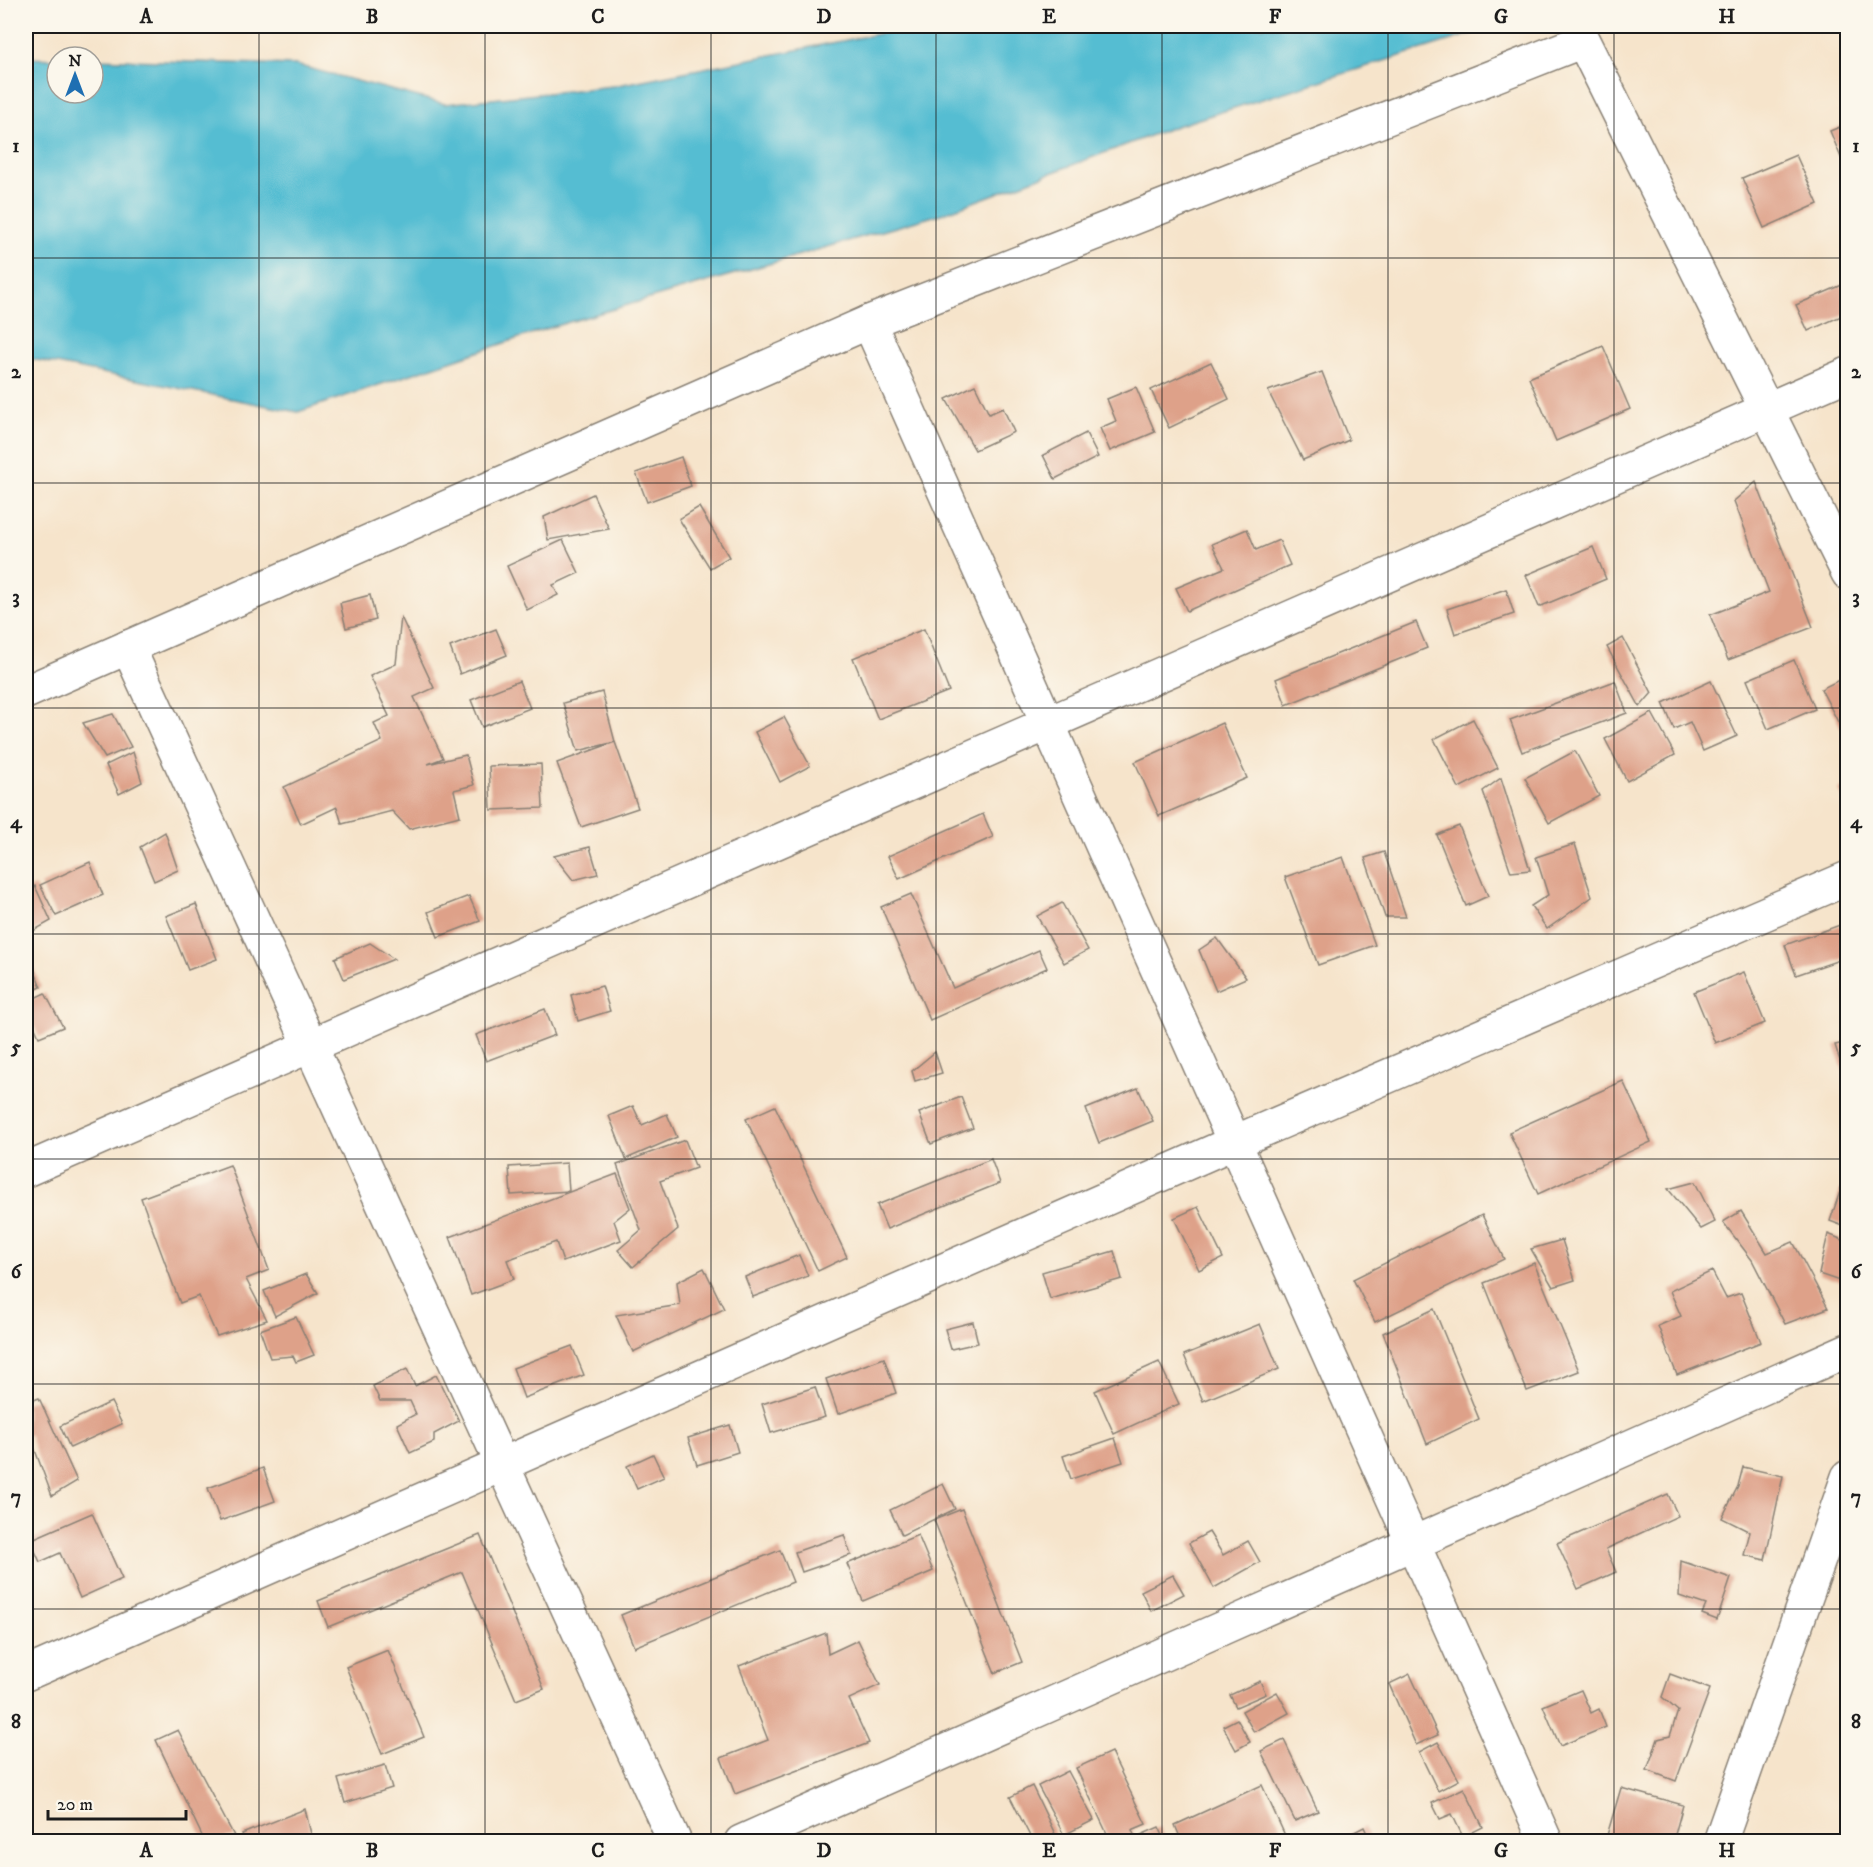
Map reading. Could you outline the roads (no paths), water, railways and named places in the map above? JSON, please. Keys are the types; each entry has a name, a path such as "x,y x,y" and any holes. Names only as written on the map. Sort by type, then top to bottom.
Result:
{"street":[{"path":"26,693 869,322 1583,41 1848,573"},
{"path":"869,322 1546,1842"},
{"path":"26,1170 1848,374"},
{"path":"128,647 675,1842"},
{"path":"26,1674 1235,1142 1848,878"},
{"path":"741,1842 1848,1350"},
{"path":"1720,1842 1848,1477"}],"water":[{"path":"918,26 1496,26 1176,126 944,213 552,327 298,412 26,358 26,58 45,59 45,105 105,105 105,59 296,65 445,104 613,86"}]}
